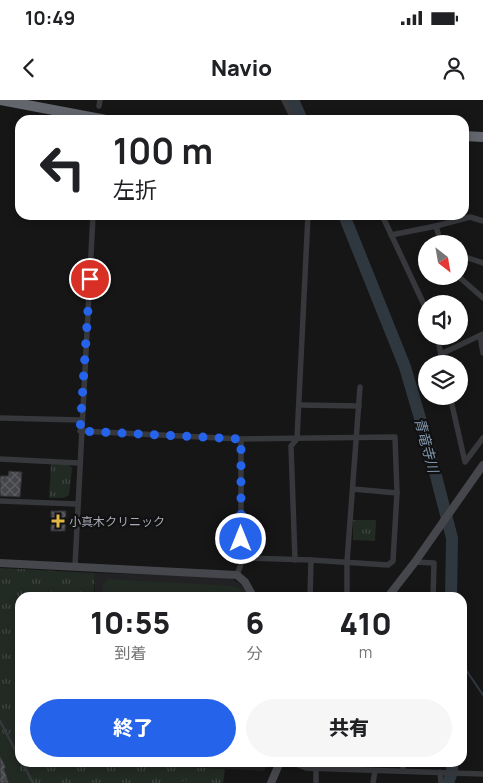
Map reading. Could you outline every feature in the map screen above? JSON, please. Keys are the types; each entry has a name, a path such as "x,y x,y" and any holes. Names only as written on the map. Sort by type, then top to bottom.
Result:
{"highway":[{"path":"1,100 80,115"},
{"path":"469,136 483,137"}],"street":[{"path":"284,100 292,115"},
{"path":"469,217 483,221"},
{"path":"75,566 80,431 92,220"},
{"path":"295,560 291,446 297,438 308,220"},
{"path":"384,220 419,295"},
{"path":"390,236 459,220"},
{"path":"436,226 438,235"},
{"path":"468,258 483,263"},
{"path":"468,285 483,298"},
{"path":"440,345 441,354 482,335 483,353"},
{"path":"347,592 347,562 360,387"},
{"path":"299,405 359,406"},
{"path":"452,405 465,462 483,438"},
{"path":"0,418 81,420"},
{"path":"80,431 241,439 395,437 397,492 393,560 388,566 311,560 241,558"},
{"path":"237,575 240,570 241,558 241,439"},
{"path":"0,459 79,463"},
{"path":"392,592 483,465"},
{"path":"353,489 397,492"},
{"path":"0,500 77,504"},
{"path":"310,592 311,560"},
{"path":"415,562 434,563 433,592"},
{"path":"0,563 237,575 245,582 251,592"},
{"path":"271,783 278,767"},
{"path":"304,767 316,769 483,774"},
{"path":"404,767 404,771"},
{"path":"316,769 316,783"},
{"path":"373,783 375,770"},
{"path":"440,772 441,783"}],"lane":[{"path":"0,721 15,750"},
{"path":"25,767 33,783"}],"shaded area":[{"path":"95,573 229,577 242,585 246,592 95,592"},
{"path":"194,767 266,767 264,771"}],"green space":[{"path":"51,464 69,465 72,468 69,495 64,498 49,498"},
{"path":"353,520 376,520 375,541 353,540"},
{"path":"0,568 95,573 94,592 15,592 15,767 191,767 225,769 223,783 0,783"},
{"path":"109,579 232,586 240,588 243,592 103,592 103,584"},
{"path":"0,731 15,757 15,767 19,767 26,783 0,783"},
{"path":"207,773 210,783 177,783"}],"building":[{"path":"9,471 22,472 20,497 0,496 0,476 8,476"},
{"name":"小真木クリニック","path":"51,511 66,511 65,531 51,531"},
{"path":"0,756 6,768 4,769 9,783 0,783"}],"waterway":[{"name":"青竜寺川","path":"293,100 300,115"},
{"name":"青竜寺川","path":"346,220 405,367 429,449 452,538 451,592"},
{"path":"467,671 483,695"},
{"name":"青竜寺川","path":"448,783 452,767"}],"place":[{"name":"小真木クリニック","path":"58,521"}],"route":[{"path":"90,279 80,431 241,439 241,539"}]}
